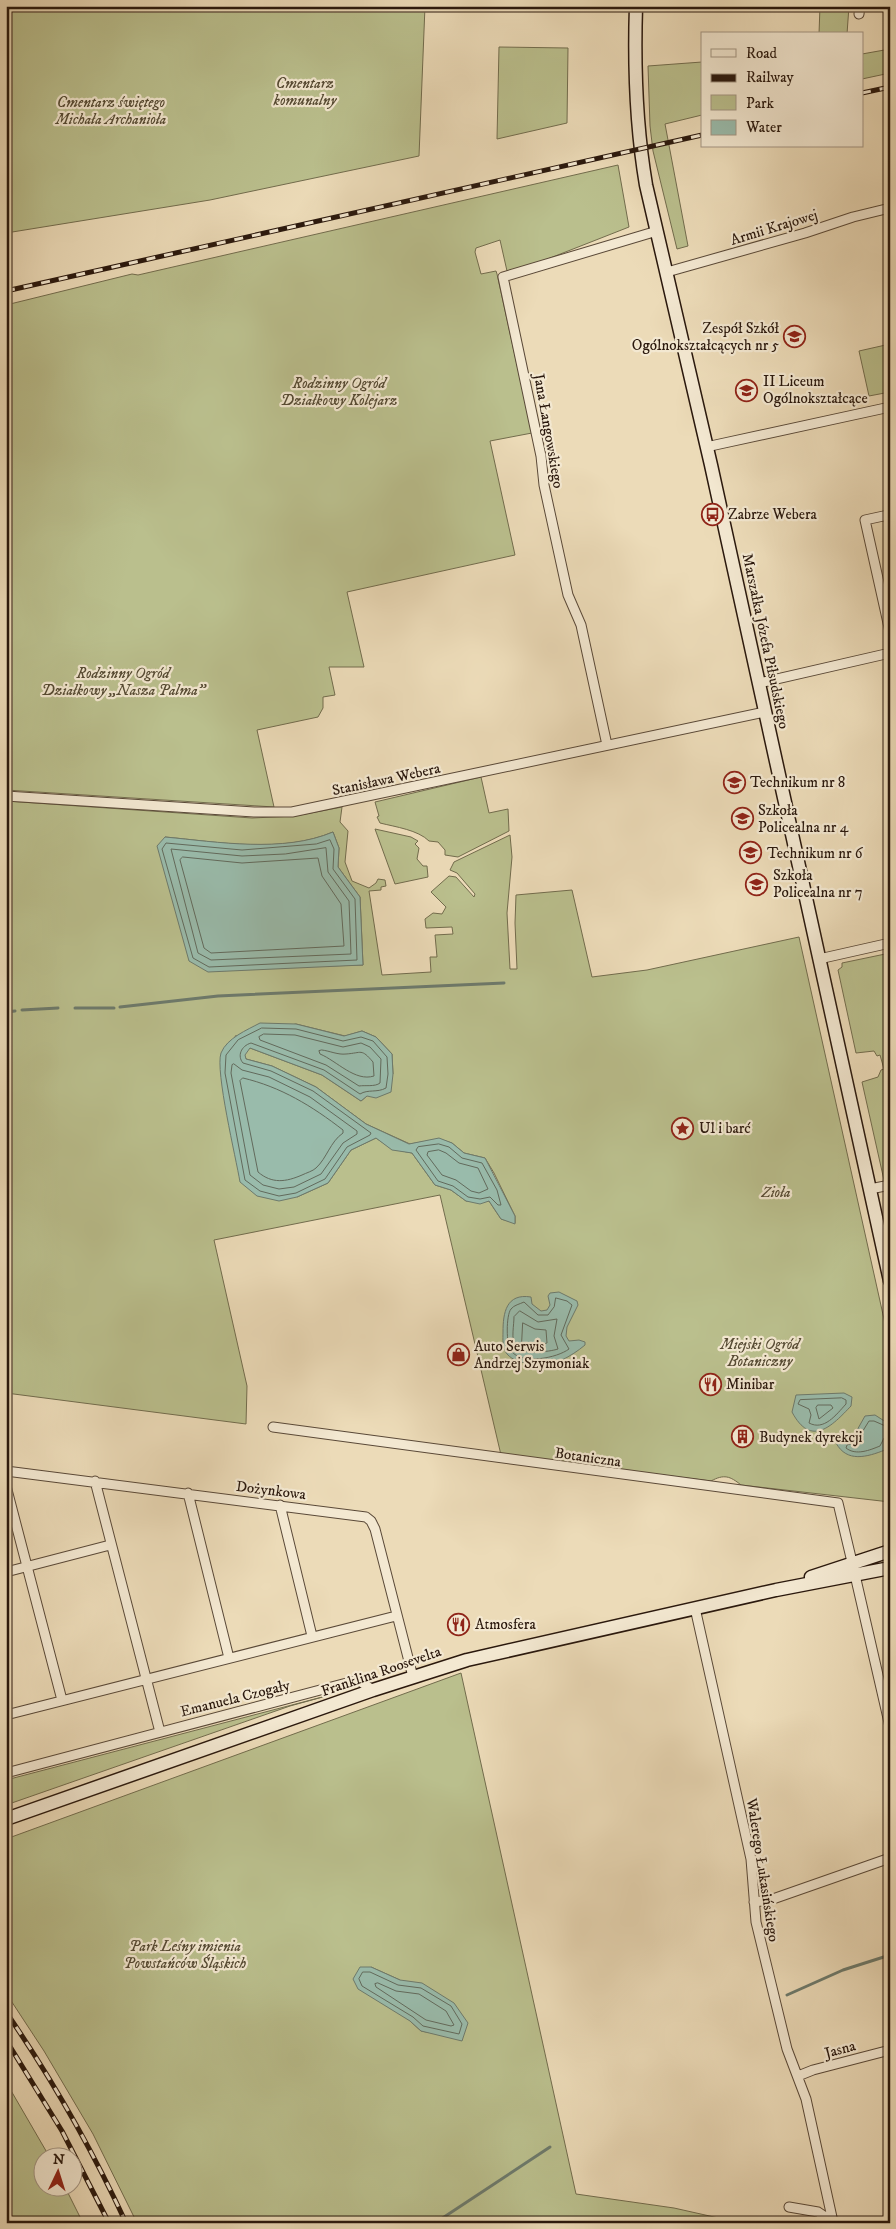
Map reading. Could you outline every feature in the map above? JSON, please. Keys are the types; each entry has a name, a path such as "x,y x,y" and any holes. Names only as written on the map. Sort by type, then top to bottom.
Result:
{"street":[{"name":"Marszałka Józefa Piłsudskiego","path":"636,6 636,83 639,141 646,185 759,683 890,1281"},
{"name":"Armii Krajowej","path":"667,272 805,234 852,217 890,208"},
{"name":"Jana Łangowskiego","path":"607,745 581,625 568,595 544,485 540,447 503,277 657,231"},
{"path":"706,448 890,407"},
{"path":"890,525 888,516 865,520 890,632"},
{"path":"759,683 890,653"},
{"name":"Stanisława Webera","path":"6,796 292,812 765,712"},
{"path":"819,959 890,943"},
{"path":"870,1189 890,1184"},
{"name":"Botaniczna","path":"273,1427 838,1503 854,1569"},
{"name":"Dożynkowa","path":"6,1471 359,1514 371,1521 413,1677"},
{"path":"95,1481 110,1545 160,1732"},
{"path":"6,1486 62,1700"},
{"path":"188,1494 229,1658"},
{"path":"280,1505 312,1636"},
{"path":"6,1572 110,1545"},
{"name":"Franklina Roosevelta","path":"6,1819 413,1677 476,1658 776,1590 854,1569 890,1551"},
{"name":"Franklina Roosevelta","path":"854,1569 890,1568"},
{"path":"854,1569 890,1727"},
{"name":"Walerego Łukasińskiego","path":"694,1608 745,1828 752,1868 756,1922 787,2049 806,2098 836,2222"},
{"path":"6,1714 396,1616"},
{"name":"Emanuela Czogały","path":"6,1773 358,1680 373,1690"},
{"path":"754,1902 770,1900 890,1858"},
{"name":"Jasna","path":"798,2076 813,2070 890,2050"},
{"path":"789,2207 818,2212 836,2222"}],"green space":[{"path":"6,6 425,6 419,156 210,200 6,233"},
{"path":"820,6 849,6 847,32 819,32"},
{"path":"499,47 568,48 567,123 497,139"},
{"path":"890,49 890,73 864,79 864,54"},
{"path":"701,62 701,115 665,124 688,246 677,249 653,151 650,126 648,66"},
{"path":"618,165 629,227 540,262 507,271 500,240 476,248 475,252 481,274 496,271 497,274 532,433 490,441 515,555 347,592 364,667 329,667 335,695 323,697 323,708 318,717 257,730 274,807 6,790 6,305 132,274 138,275"},
{"path":"890,344 890,392 869,396 859,351"},
{"path":"481,777 489,813 508,809 509,831 458,857 445,855 445,850 438,842 429,841 419,834 406,829 380,823 377,817 379,816 375,802"},
{"path":"6,801 252,818 295,816 342,807 340,822 348,831 345,862 352,881 369,888 378,879 385,880 386,886 381,887 381,890 369,891 382,975 431,972 430,957 437,957 435,935 453,934 452,927 426,928 425,919 433,913 442,914 446,907 431,892 449,876 456,877 474,897 475,894 457,873 450,870 454,862 510,835 512,857 507,913 510,969 517,969 516,895 572,890 592,977 647,970 799,937 890,1346 890,1502 741,1485 727,1477 720,1477 711,1481 501,1455 440,1195 214,1240 247,1386 246,1424 6,1393","holes":["333,832 339,848 338,867 360,897 363,965 328,966 165,837 250,845 271,845 313,839","296,1024 345,1036 362,1031 376,1037 392,1054 393,1074 361,1101 322,1075 250,1048 244,1054 246,1059 272,1066 316,1087 366,1124 410,1144 439,1139 452,1143 464,1153 485,1158 515,1216 515,1223 501,1219 489,1201 466,1201 451,1190 435,1185 412,1153 392,1149 376,1138 351,1150 328,1183 297,1197 235,1036"]},
{"path":"375,829 411,837 418,841 415,844 419,848 417,859 423,866 427,866 428,877 395,884"},
{"path":"890,953 890,1207 862,1082 878,1077 881,1070 884,1069 880,1055 877,1056 874,1051 856,1053 838,970 842,967 842,963"},
{"name":"Park Leśny imienia Powstańców Śląskich","path":"461,1673 576,2194 674,2208 723,2219 797,2223 137,2223 93,2134 44,2051 6,1993 6,1839","holes":["371,1967 400,1980 438,2034 421,2031 410,2021"]},
{"path":"330,1695 290,1706 6,1805 6,1780"},
{"path":"6,2082 43,2146 32,2146 32,2196 70,2196 83,2223 6,2223"}],"water":[{"path":"333,832 339,848 338,867 360,897 363,965 208,972 189,961 157,846 165,837 228,843 272,844 314,838"},
{"path":"260,1023 296,1024 344,1036 362,1031 376,1037 392,1054 393,1074 391,1092 376,1098 367,1096 361,1101 322,1075 250,1048 245,1055 246,1059 272,1066 316,1087 366,1124 409,1144 439,1138 452,1143 464,1153 485,1158 515,1216 515,1224 501,1219 489,1201 480,1204 466,1201 451,1190 435,1185 412,1153 392,1150 376,1138 351,1150 328,1183 297,1197 279,1201 257,1196 240,1182 223,1095 220,1063 221,1053 228,1043"},
{"path":"559,1292 577,1301 578,1305 567,1327 566,1336 569,1341 579,1340 585,1342 585,1345 556,1362 533,1364 512,1358 505,1352 503,1343 505,1312 511,1301 516,1298 531,1297 532,1304 541,1311 547,1310 550,1305 548,1296 550,1293"},
{"path":"844,1393 852,1397 851,1406 822,1430 814,1431 807,1429 799,1423 792,1412 796,1395"},
{"path":"875,1415 889,1424 890,1434 885,1450 858,1457 846,1454 836,1443 852,1439 865,1416"},
{"path":"360,1967 371,1967 400,1980 422,1983 454,2003 468,2023 462,2041 421,2031 410,2021 358,1989 353,1979"}],"waterway":[{"path":"120,1007 218,996 504,983"},
{"path":"22,1010 58,1008"},
{"path":"75,1008 114,1008"},
{"path":"6,1012 15,1011"},
{"path":"787,1995 843,1970 890,1955"},
{"path":"435,2223 550,2147"}],"railway":[{"path":"864,93 890,87"},
{"path":"6,291 701,135"},
{"path":"6,2012 70,2115 126,2223"},
{"path":"6,2040 62,2131 109,2223"}],"place":[{"name":"Zespół Szkół Ogólnokształcących nr 5","path":"795,337"},
{"name":"II Liceum Ogólnokształcące","path":"747,390"},
{"name":"Zabrze Webera","path":"712,514"},
{"name":"Technikum nr 8","path":"734,782"},
{"name":"Szkoła Policealna nr 4","path":"742,819"},
{"name":"Technikum nr 6","path":"751,853"},
{"name":"Szkoła Policealna nr 7","path":"757,884"},
{"name":"Ul i barć","path":"683,1128"},
{"name":"Auto Serwis Andrzej Szymoniak","path":"458,1355"},
{"name":"Minibar","path":"710,1384"},
{"name":"Budynek dyrekcji","path":"743,1437"},
{"name":"Atmosfera","path":"459,1624"}],"park label":[{"name":"Cmentarz komunalny","path":"305,92"},
{"name":"Cmentarz świętego Michała Archanioła","path":"111,110"},
{"name":"Rodzinny Ogród Działkowy Kolejarz","path":"339,392"},
{"name":"Rodzinny Ogród Działkowy „Nasza Palma”","path":"123,682"},
{"name":"Zioła","path":"776,1192"},
{"name":"Miejski Ogród Botaniczny","path":"760,1352"}]}
